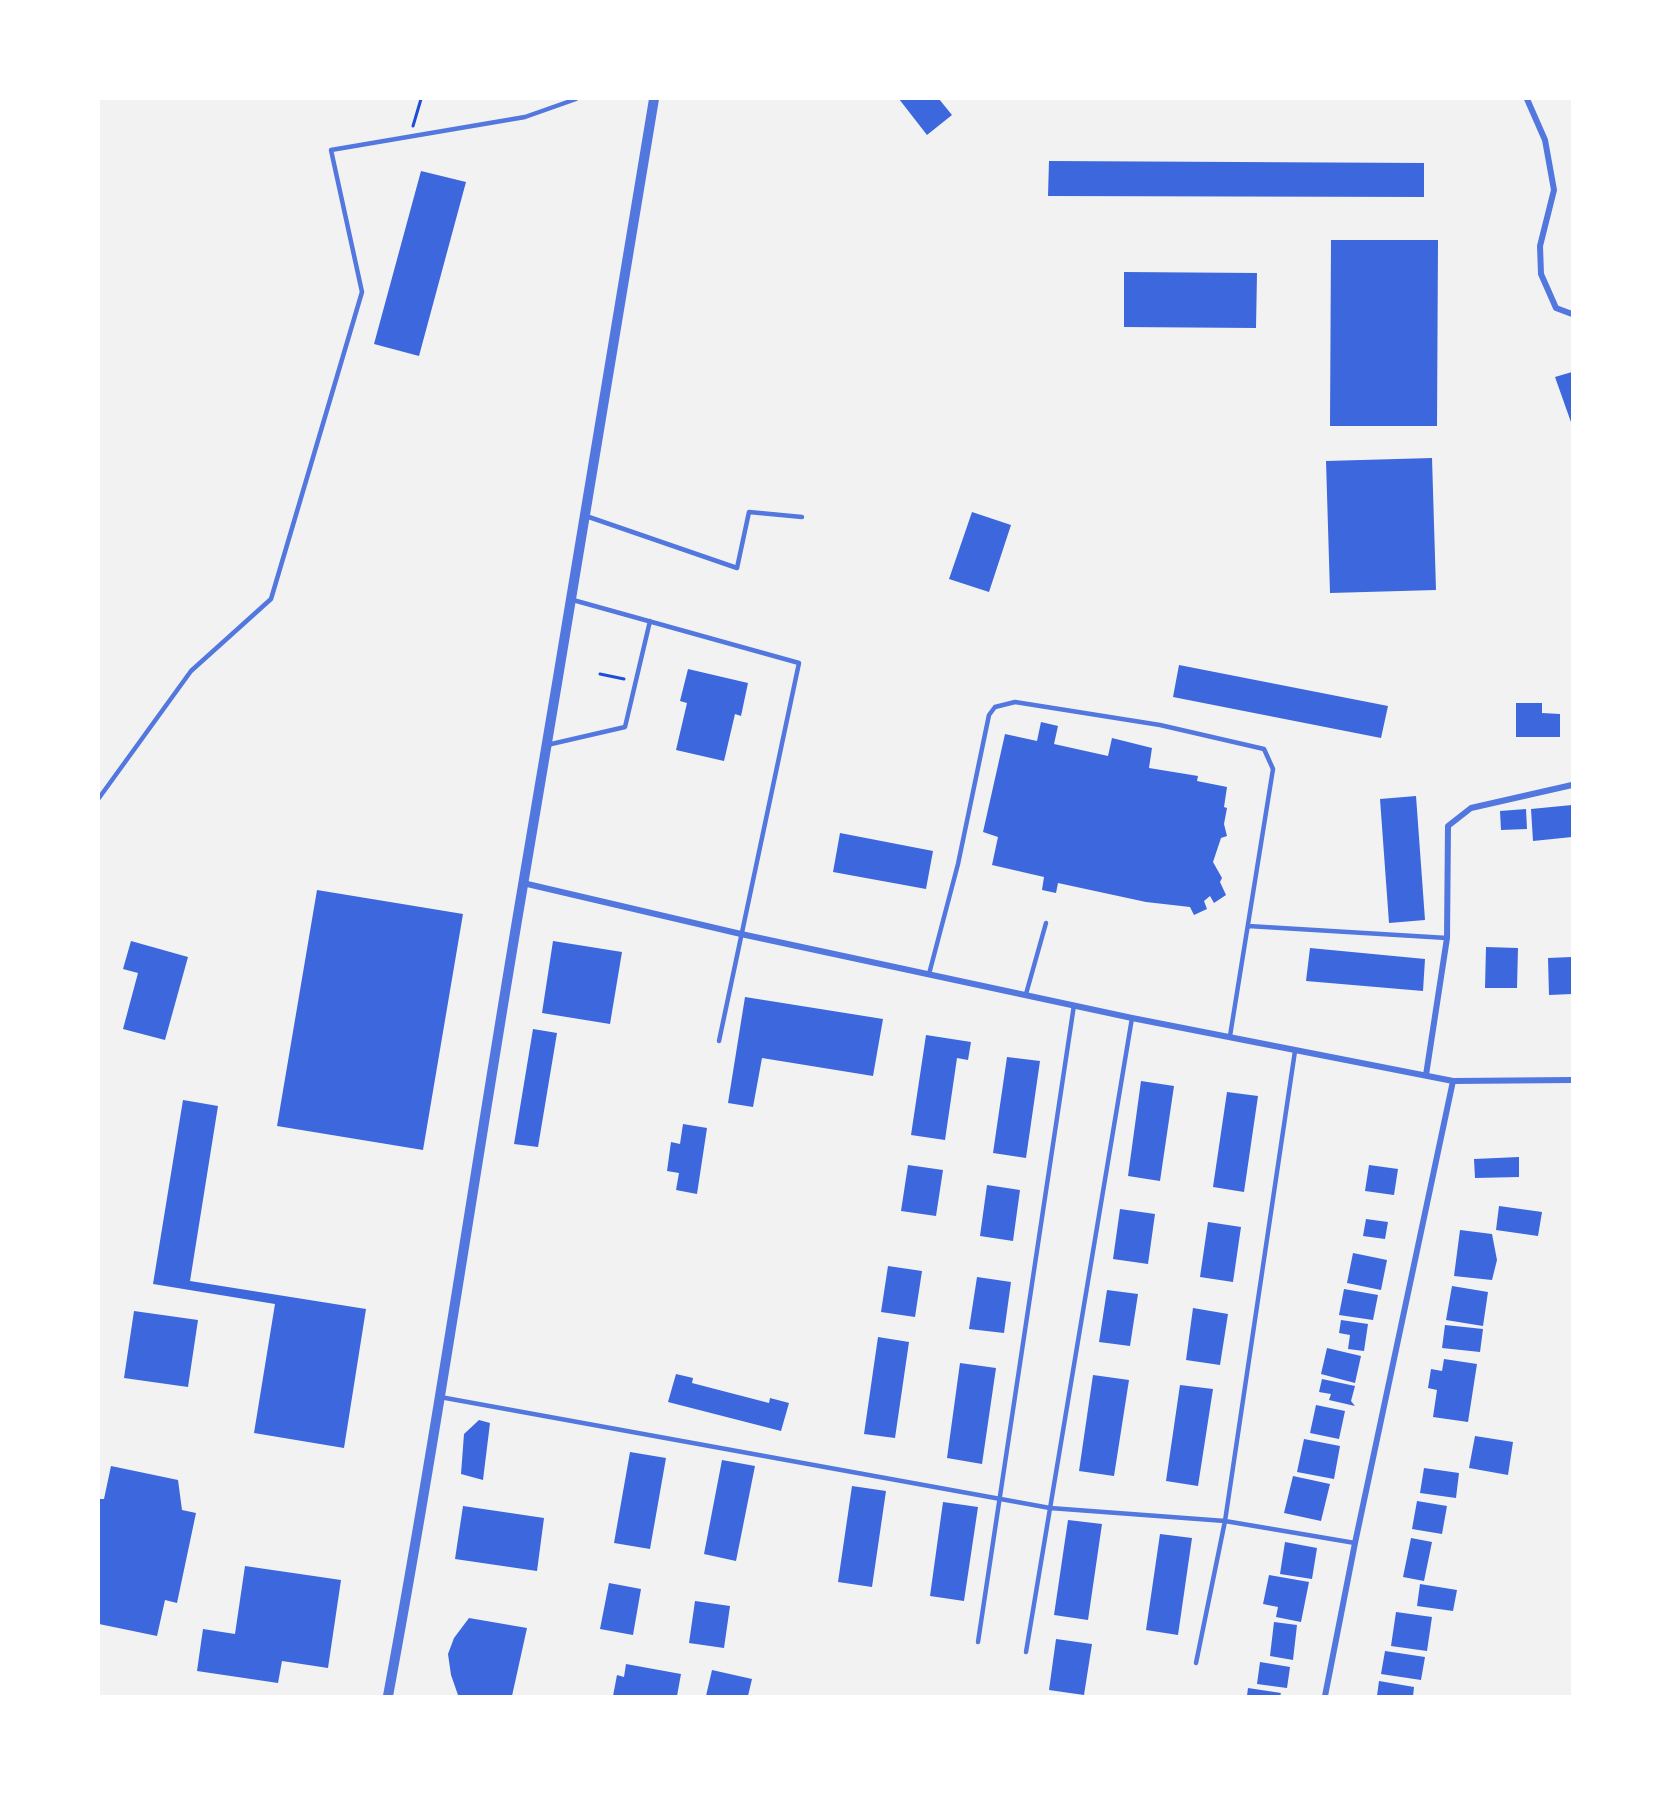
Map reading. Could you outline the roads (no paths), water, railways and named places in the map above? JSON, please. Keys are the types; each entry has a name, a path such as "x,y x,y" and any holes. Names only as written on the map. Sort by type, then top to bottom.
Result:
{"street":[{"path":"388,1696 419,1528 523,883 573,600 654,99"},
{"path":"1527,99 1545,140 1554,190 1540,246 1541,274 1556,308 1572,314"},
{"path":"1426,1075 1447,938 1448,826 1471,808 1572,785"},
{"path":"523,883 741,934 1132,1018 1454,1081 1572,1080"},
{"path":"1326,1696 1355,1543 1454,1081"}],"lane":[{"path":"99,798 190,670 271,599 362,292 331,150 525,117 576,99"},
{"path":"586,516 737,568 749,512 802,517"},
{"path":"573,600 798,663 719,1041"},
{"path":"547,745 625,727 650,621"},
{"path":"929,974 958,864 989,715 995,707 1015,702 1160,725 1264,749 1273,769 1230,1036"},
{"path":"1026,994 1046,923"},
{"path":"1248,926 1447,938"},
{"path":"978,1642 1074,1005"},
{"path":"1026,1652 1132,1018"},
{"path":"1196,1663 1225,1521 1295,1051"},
{"path":"440,1397 1050,1508 1225,1521 1355,1543"}]}
